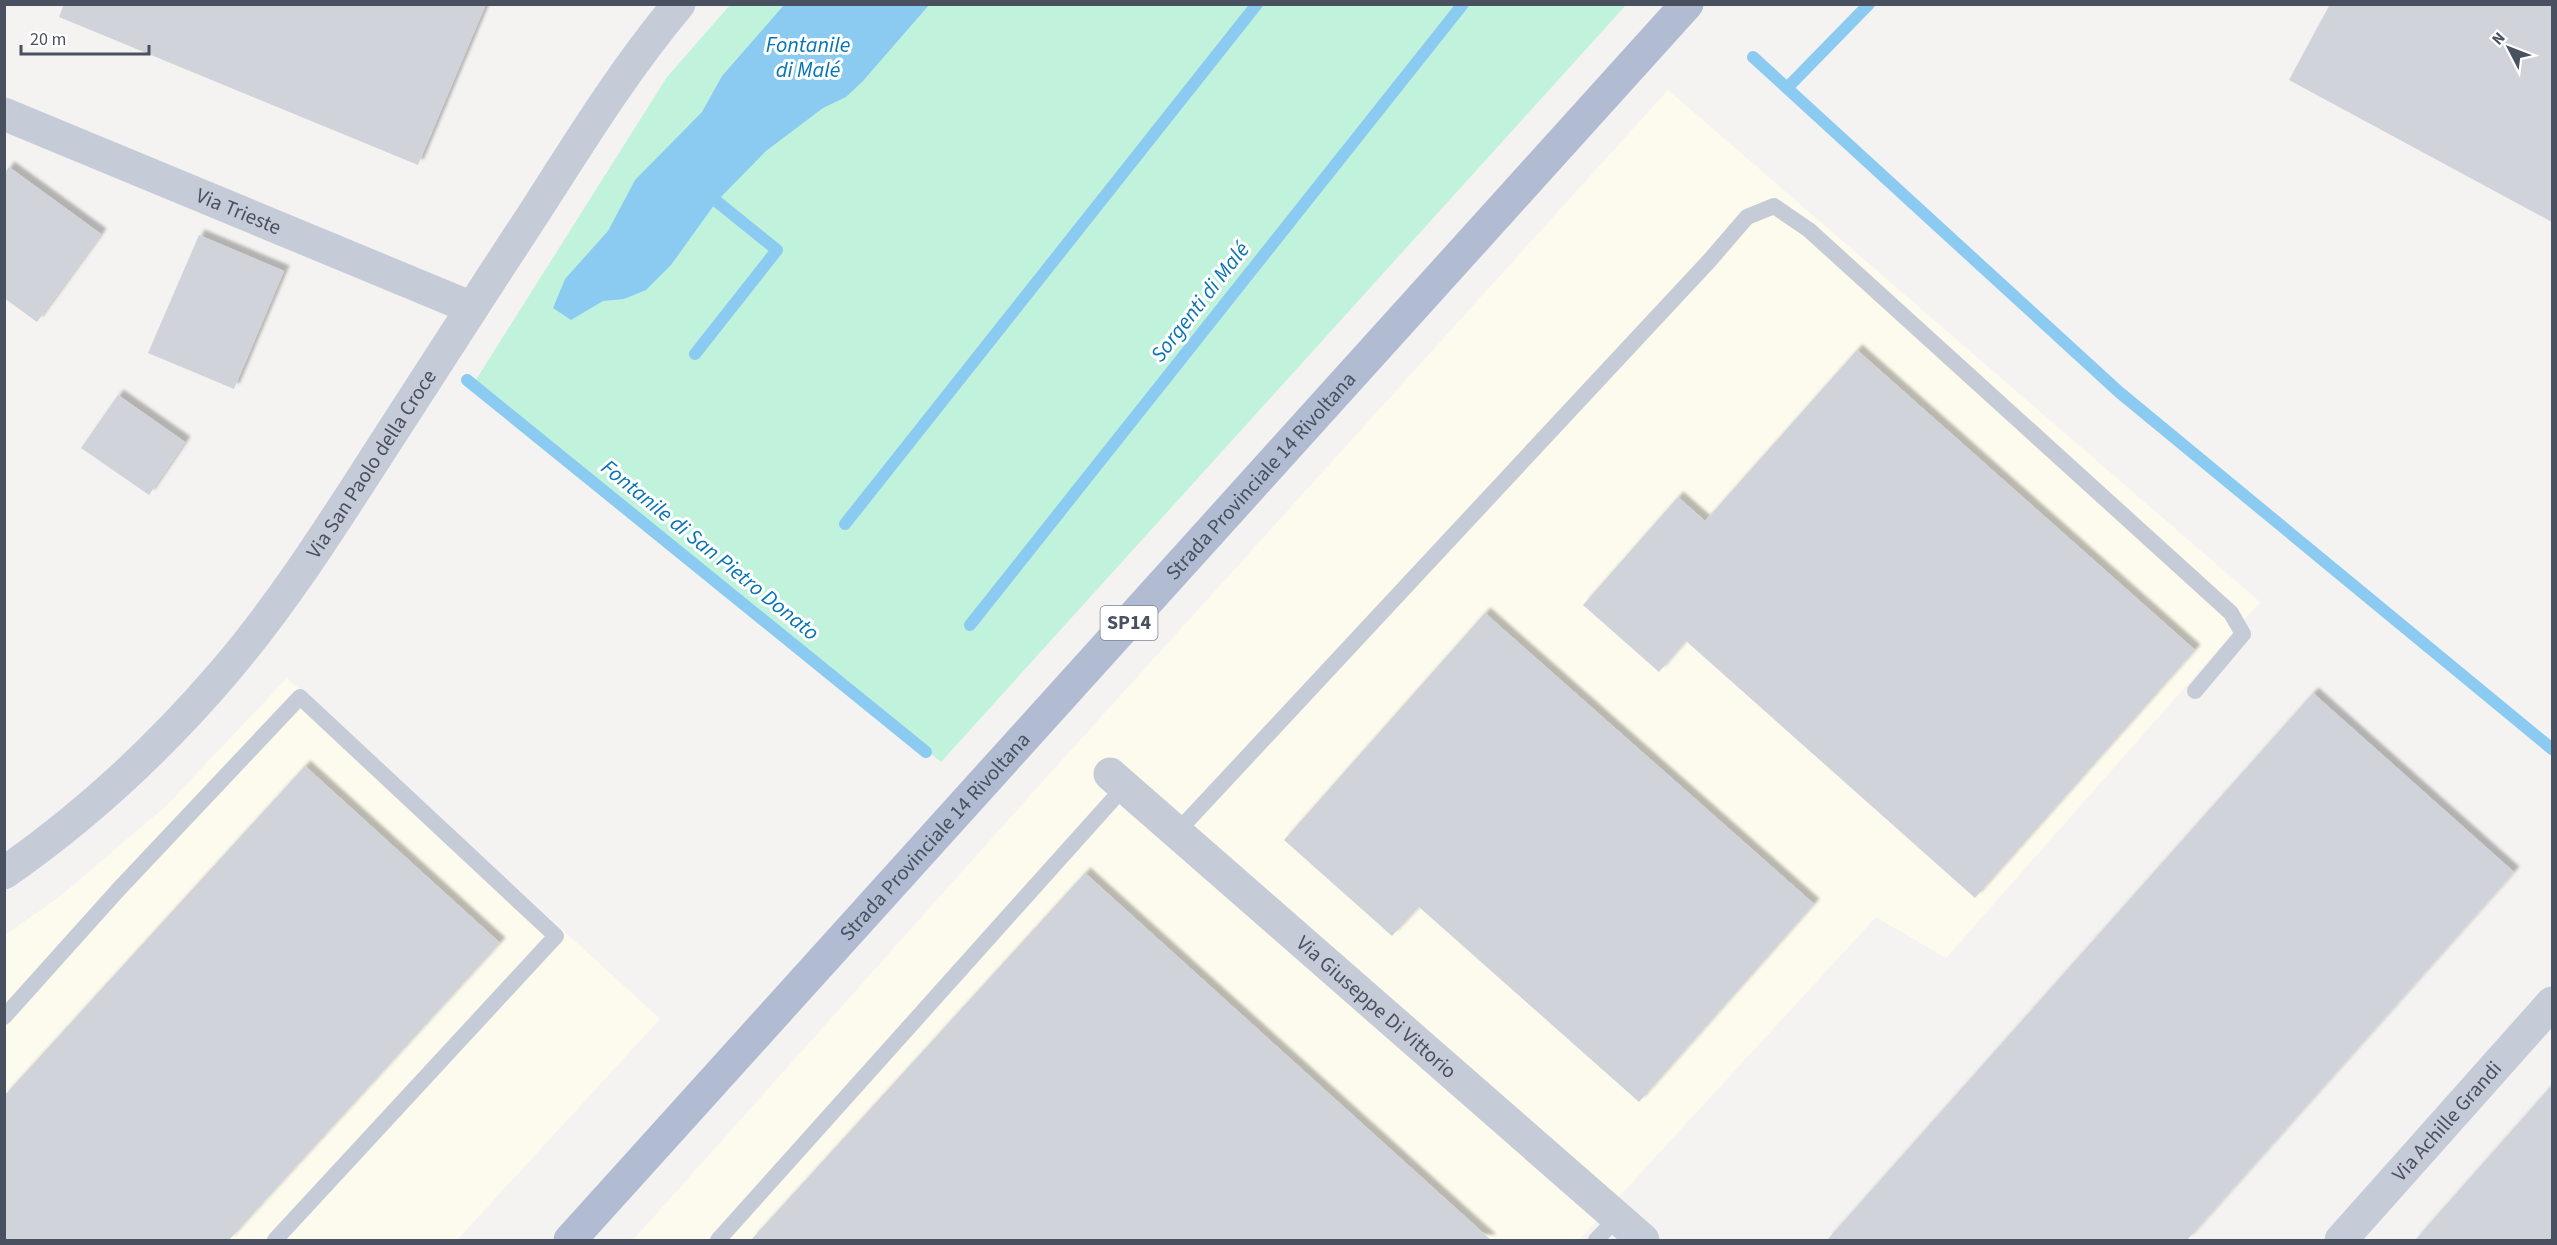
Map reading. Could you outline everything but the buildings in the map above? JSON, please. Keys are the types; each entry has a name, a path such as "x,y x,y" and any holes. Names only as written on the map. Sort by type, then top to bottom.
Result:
{"main road":[{"name":"Strada Provinciale 14 Rivoltana","path":"570,1240 1687,4"}],"street":[{"name":"Via San Paolo della Croce","path":"4,873 63,828 131,770 224,672 257,631 330,529 621,80 679,4"},
{"name":"Via Trieste","path":"4,114 472,308"},
{"name":"Via Giuseppe Di Vittorio","path":"1118,780 1606,1229 1643,1240"},
{"name":"Via Achille Grandi","path":"2341,1240 2553,1004"}],"lane":[{"path":"1177,832 1747,218 1774,206 1809,230 2231,613 2243,634 2195,691"},
{"path":"4,1017 118,890 300,697 556,936 275,1240"},
{"path":"718,1240 1118,780"}],"shaded area":[{"path":"1668,90 2260,602 1946,958 1876,917 1579,1240 633,1240 1044,780"},
{"path":"287,678 660,1019 457,1240 5,1240 5,935 58,898 166,806"}],"green space":[{"path":"730,5 1626,5 941,762 472,386 667,77"}],"water":[{"name":"Fontanile di Malé","path":"784,5 929,5 863,81 846,97 823,108 766,151 717,201 671,265 646,290 624,299 603,301 571,320 553,308 565,279 608,231 635,180 702,112 722,76"}],"waterway":[{"name":"Sorgenti di Malé","path":"845,524 1257,4"},
{"name":"Sorgenti di Malé","path":"970,625 1463,4"},
{"path":"1787,88 1869,4"},
{"path":"1753,57 2119,392 2552,749"},
{"path":"695,354 777,250 705,192"},
{"name":"Fontanile di San Pietro Donato","path":"467,380 926,752"}]}
